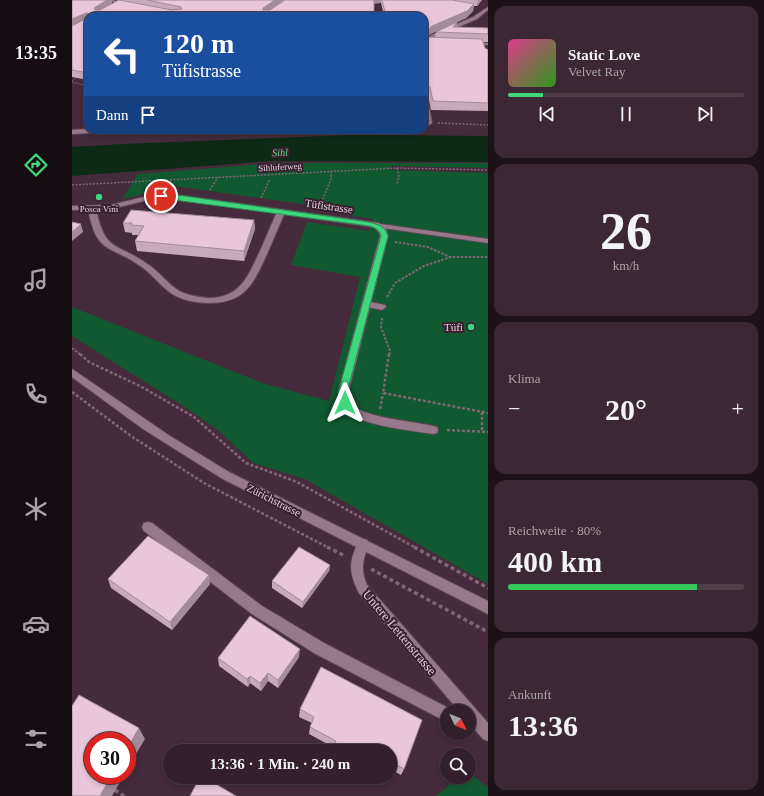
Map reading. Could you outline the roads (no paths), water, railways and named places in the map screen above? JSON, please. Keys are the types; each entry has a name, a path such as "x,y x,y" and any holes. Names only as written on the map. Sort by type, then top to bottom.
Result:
{"street":[{"path":"104,0 132,5"},
{"path":"111,8 120,2"},
{"path":"478,9 487,9"},
{"path":"428,40 433,36 475,18 487,9"},
{"path":"428,42 435,42"},
{"path":"465,43 486,44 486,50"},
{"path":"428,117 429,123"},
{"path":"72,132 84,131"},
{"name":"Tüfistrasse","path":"72,208 92,209 111,207 161,196 488,241"},
{"path":"92,209 96,226 105,243 136,259 176,293 190,298 205,300 229,298 237,294 252,280 281,212"},
{"path":"376,226 383,231 383,240 343,393 345,403 354,412 365,417 433,430"},
{"path":"366,304 382,307"},
{"name":"Zürichstrasse","path":"72,372 111,402 145,425 225,475 488,608"},
{"path":"148,527 257,610 320,648 440,711"},
{"name":"Untere Lettenstrasse","path":"363,544 356,561 359,582 363,589 463,704"}],"water":[{"name":"Sihl","path":"353,135 488,136 488,162 272,161 72,176 72,147"}],"place":[{"name":"Posca Vini","path":"99,197"},
{"name":"Tüfi","path":"471,327"}]}
